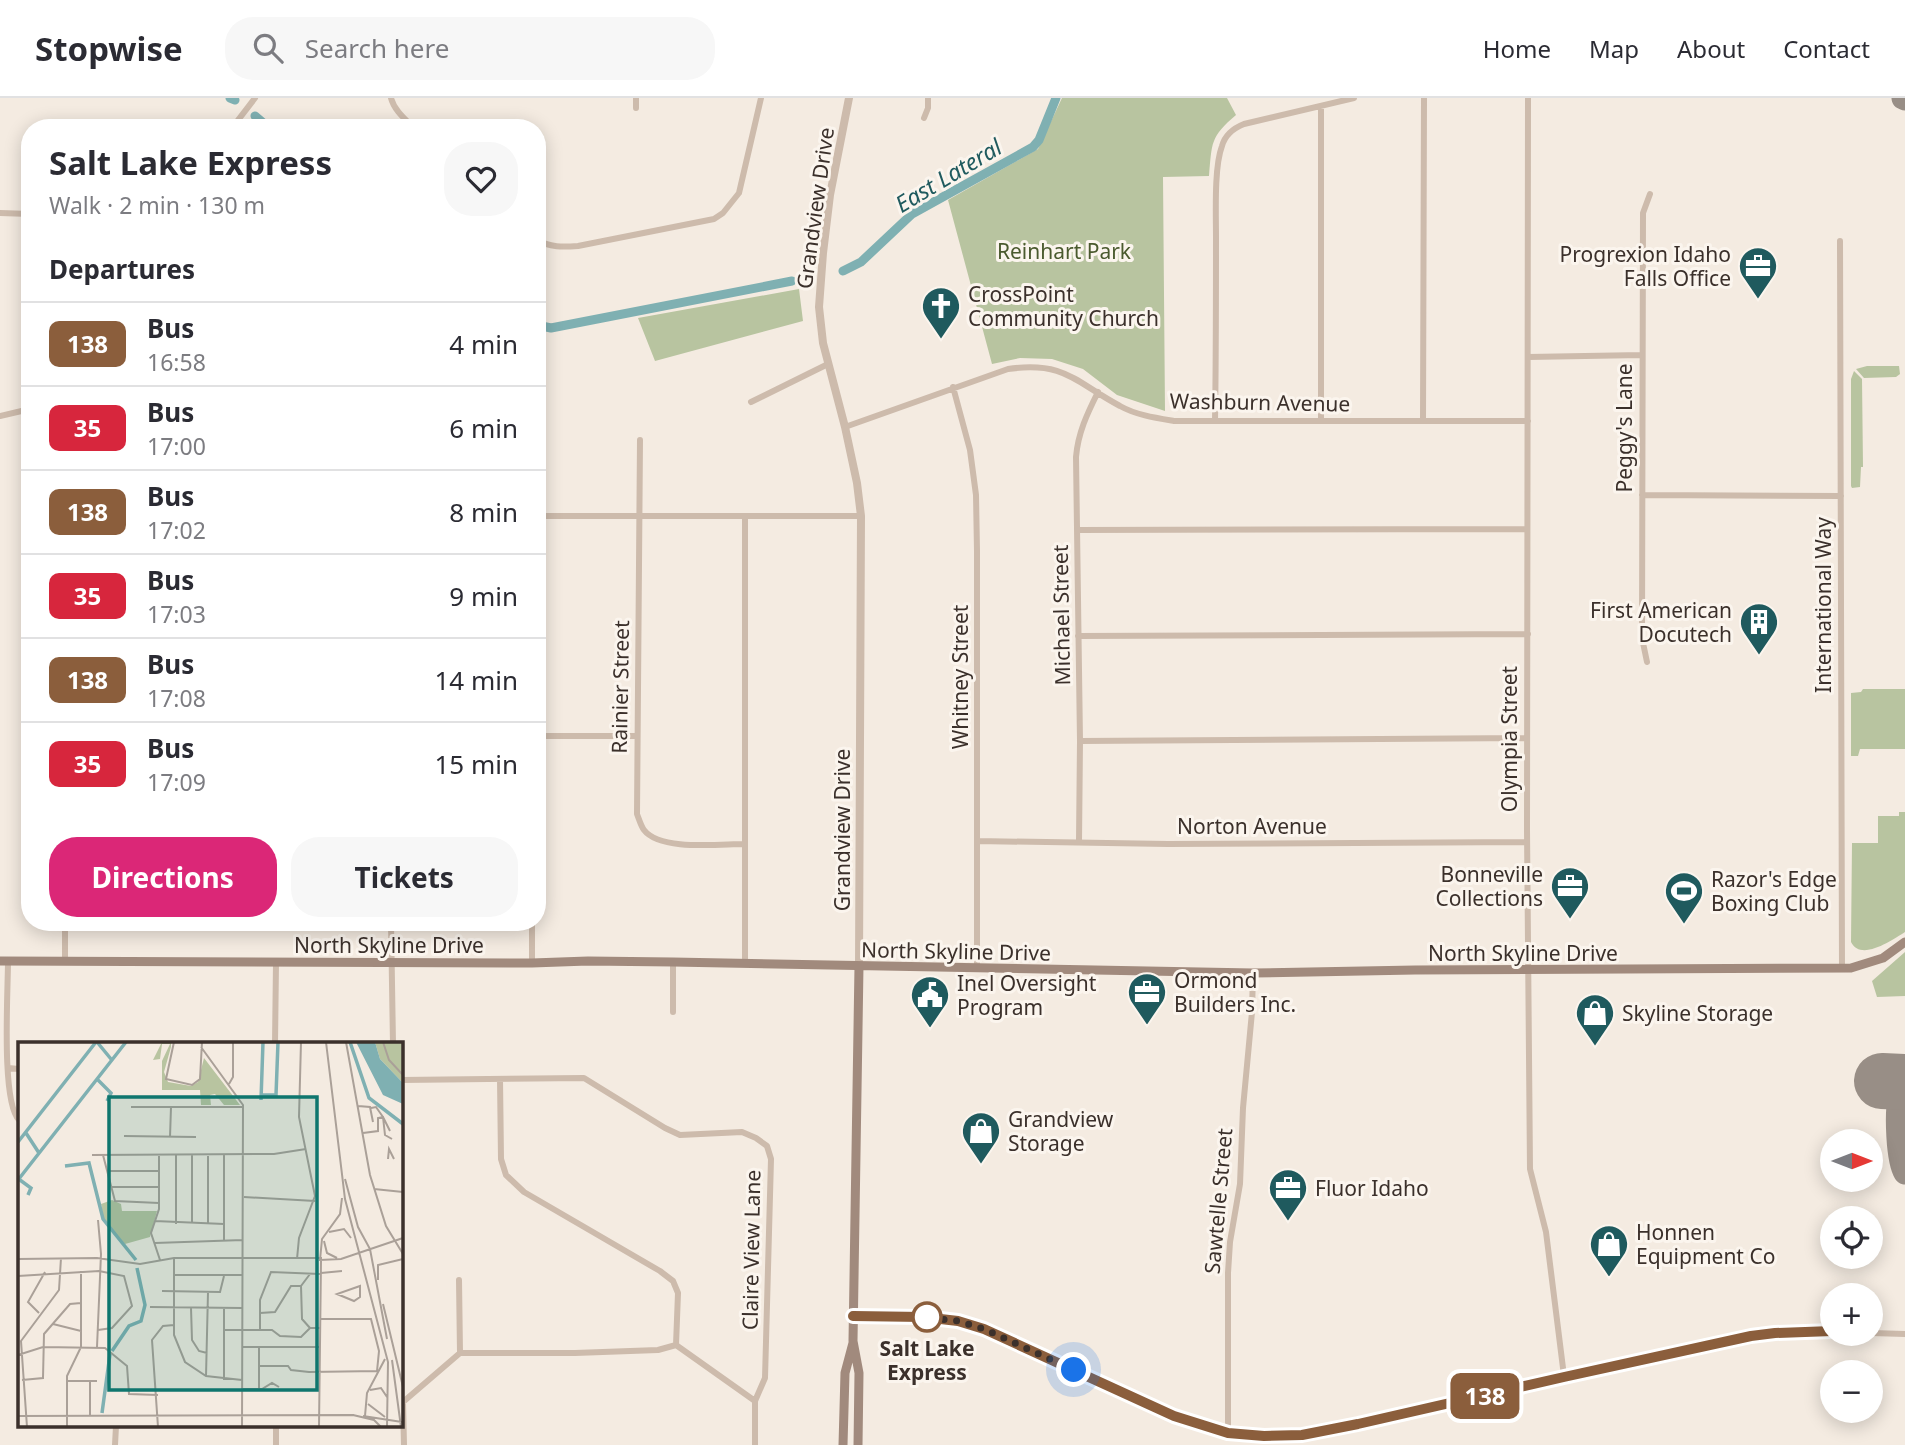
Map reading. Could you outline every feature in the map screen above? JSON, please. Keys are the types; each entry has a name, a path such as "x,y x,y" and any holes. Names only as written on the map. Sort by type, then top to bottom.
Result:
{"main road":[{"name":"North Skyline Drive","path":"4,961 588,961 1253,973 1842,968 1884,958 1905,942"},
{"name":"Grandview Drive","path":"858,1445 859,1373 853,1341 853,1316 859,966"},
{"name":"Grandview Drive","path":"843,1445 845,1373 853,1341"}],"street":[{"path":"239,119 255,98"},
{"path":"391,98 391,102 404,119"},
{"path":"636,98 636,108"},
{"path":"546,244 561,247 578,246 714,219 723,213 738,193 761,98"},
{"name":"Grandview Drive","path":"849,98 830,195 820,307 822,343 858,483 860,516 859,966"},
{"path":"924,118 928,98"},
{"path":"1215,421 1216,209 1219,159 1224,140 1237,127 1354,98"},
{"path":"1423,421 1424,98"},
{"name":"Olympia Street","path":"1528,98 1527,842 1530,1169 1546,1232 1564,1377"},
{"path":"1321,107 1321,421"},
{"name":"Peggy's Lane","path":"1647,662 1642,638 1642,355 1643,213 1650,194"},
{"path":"0,214 21,214"},
{"name":"International Way","path":"1840,241 1842,968"},
{"path":"1528,357 1642,355"},
{"path":"751,402 828,364"},
{"name":"Washburn Avenue","path":"845,427 1008,369 1038,367 1072,376 1122,407 1153,418 1174,421 1528,421"},
{"name":"Whitney Street","path":"953,387 970,450 976,495 977,969"},
{"name":"Michael Street","path":"1079,842 1077,443 1082,424 1098,392"},
{"path":"0,416 21,411"},
{"name":"Rainier Street","path":"640,440 637,814 644,831 670,844 744,844"},
{"path":"1642,495 1841,496"},
{"path":"546,516 860,516"},
{"path":"745,517 745,963"},
{"path":"1077,530 1527,529"},
{"path":"1078,636 1528,634"},
{"path":"546,736 637,736"},
{"path":"1080,741 1527,738"},
{"name":"Norton Avenue","path":"977,841 1168,844 1527,842"},
{"path":"65,931 65,961"},
{"path":"391,931 393,1042"},
{"path":"532,931 532,963"},
{"path":"4,961 9,1091 17,1118"},
{"path":"275,1042 276,962"},
{"path":"673,962 674,1012"},
{"name":"Sawtelle Street","path":"1228,1433 1228,1273 1230,1242 1240,1184 1253,973"},
{"path":"8,1068 18,1069"},
{"name":"Claire View Lane","path":"402,1080 584,1078 680,1135 742,1132 767,1146 771,1159 765,1378 755,1401 755,1445"},
{"path":"500,1079 501,1159 506,1175 524,1192 673,1281 678,1293 676,1345"},
{"path":"459,1280 460,1353"},
{"path":"853,1316 923,1317 958,1321 984,1329 1174,1416 1228,1433 1264,1436 1302,1435 1751,1336 1820,1331"},
{"path":"1883,1333 1905,1334"},
{"path":"404,1445 402,1401 460,1353 658,1350 676,1345"},
{"path":"676,1345 755,1401"}],"green space":[{"name":"Reinhart Park","path":"1062,98 1227,98 1236,115 1221,129 1214,141 1209,176 1163,177 1165,411 1117,395 1083,369 1052,359 1020,358 992,364 948,200 1038,149"},
{"path":"799,289 803,321 655,361 638,318"},
{"path":"1867,366 1899,366 1900,374 1896,377 1864,378 1856,369"},
{"path":"1854,371 1862,379 1863,467 1860,487 1852,488 1851,379"},
{"path":"1863,689 1905,689 1905,749 1860,749 1858,756 1851,756 1851,693 1861,692"},
{"path":"1899,812 1905,812 1905,932 1877,947 1862,950 1851,942 1852,843 1878,843 1878,816 1899,816"},
{"path":"1905,952 1905,996 1877,997 1872,981"}],"waterway":[{"name":"East Lateral","path":"230,98 235,100"},
{"name":"East Lateral","path":"843,271 861,262 912,214 1033,147 1039,140 1056,98"},
{"name":"East Lateral","path":"255,116 258,119"},
{"name":"East Lateral","path":"546,327 792,281"}],"taxiway":[{"path":"1905,1088 1899,1098 1897,1125 1900,1158 1905,1173"}],"runway":[{"path":"1882,1081 1905,1082"}],"bus line":[{"name":"138","path":"853,1316 923,1317 958,1321 984,1329 1174,1416 1228,1433 1264,1436 1302,1435 1358,1424 1751,1336 1820,1331"}],"place":[{"name":"Progrexion Idaho Falls Office","path":"1758,300"},
{"name":"CrossPoint Community Church","path":"941,340"},
{"name":"First American Docutech","path":"1759,656"},
{"name":"Bonneville Collections","path":"1570,920"},
{"name":"Razor's Edge Boxing Club","path":"1684,925"},
{"name":"Ormond Builders Inc.","path":"1147,1026"},
{"name":"Inel Oversight Program","path":"930,1029"},
{"name":"Skyline Storage","path":"1595,1047"},
{"name":"Grandview Storage","path":"981,1165"},
{"name":"Fluor Idaho","path":"1288,1222"},
{"name":"Honnen Equipment Co","path":"1609,1278"},
{"name":"Salt Lake Express","path":"927,1317"}],"route":[{"path":"927,1317 923,1317 958,1321 984,1329 1074,1370"}]}
